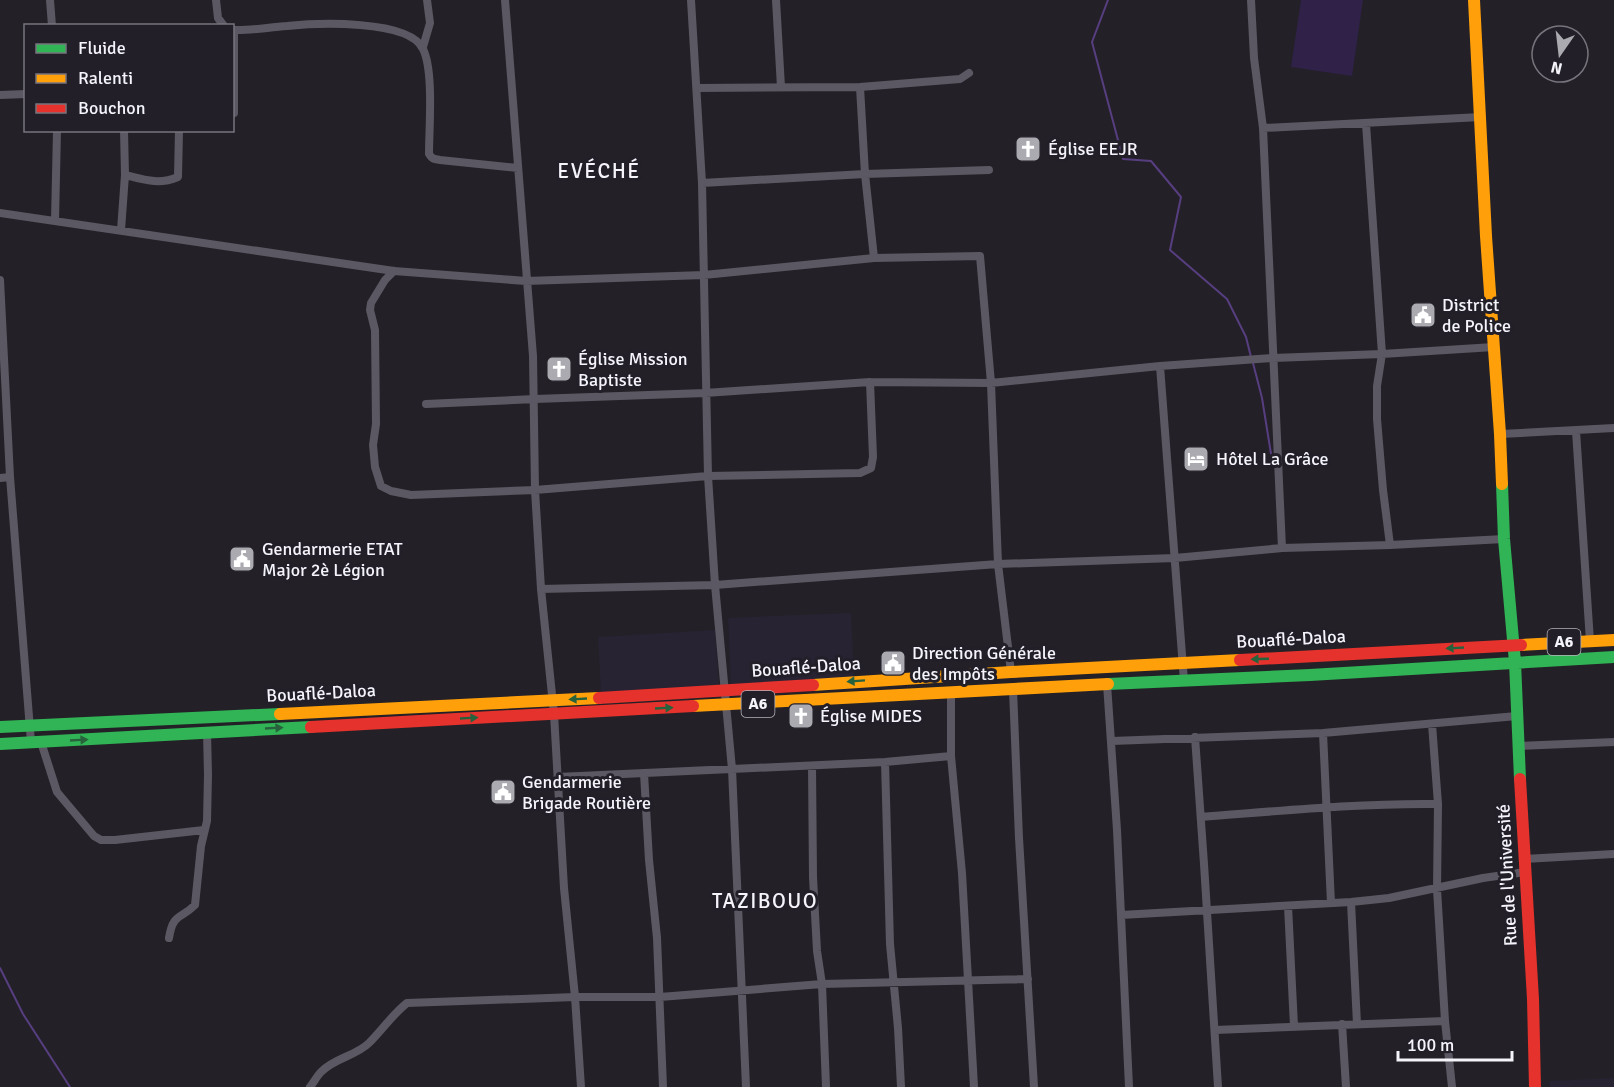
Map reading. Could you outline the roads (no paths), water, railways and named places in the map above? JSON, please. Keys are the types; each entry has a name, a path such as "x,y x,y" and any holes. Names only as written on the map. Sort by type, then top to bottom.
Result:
{"main road":[{"name":"Rue de l'Université","path":"1474,0 1486,236 1500,434 1504,539 1515,662 1533,999 1535,1087"},
{"name":"Bouaflé-Daloa","path":"0,727 724,691 1183,662 1614,640"},
{"name":"Bouaflé-Daloa","path":"0,744 1614,657"}],"street":[{"path":"50,0 52,24"},
{"path":"216,0 218,18 222,24"},
{"path":"427,0 430,22 423,46 429,78 430,157 518,168"},
{"path":"505,0 533,356 535,490 541,589 553,700 564,888 581,1087"},
{"path":"691,0 702,183 708,476 715,585 732,769 746,1087"},
{"path":"776,0 781,87"},
{"path":"1251,0 1254,57 1263,128 1282,548"},
{"path":"234,31 326,23 382,27 414,38 423,46"},
{"path":"697,88 860,87 960,79 969,73"},
{"path":"860,87 865,174 874,258"},
{"path":"0,95 24,94"},
{"path":"1263,128 1481,117"},
{"path":"1366,124 1382,354 1377,386 1377,419 1390,545"},
{"path":"55,220 57,132"},
{"path":"121,230 125,175 124,132"},
{"path":"125,175 150,181 167,182 178,177 179,132"},
{"path":"702,183 989,170"},
{"path":"0,213 394,271 526,281 704,275 874,258 980,256 991,383 998,564 1011,672"},
{"path":"394,271 385,280 371,303 370,310 375,330 376,423 373,445 375,467 381,486 391,491 411,495 535,490 708,476 860,473 871,468 873,457 870,382"},
{"path":"0,280 5,477 30,726 57,792 94,836 101,840 115,840 204,830"},
{"path":"426,404 705,393 870,382 991,383 1160,366 1494,347"},
{"path":"1160,366 1184,681"},
{"path":"1500,434 1614,428"},
{"path":"1576,431 1590,641"},
{"path":"541,589 715,585 998,564 1175,558 1282,548 1504,539"},
{"path":"1107,684 1112,741 1129,1087"},
{"path":"1013,690 1019,838 1034,1087"},
{"path":"951,693 951,756 962,873 974,1087"},
{"path":"1112,741 1323,733 1517,716"},
{"path":"1432,724 1438,804 1437,889 1445,1021 1452,1087"},
{"path":"169,938 171,924 195,905 201,846 207,821 207,732"},
{"path":"1323,733 1331,903"},
{"path":"1195,737 1218,1087"},
{"path":"1519,747 1614,742"},
{"path":"558,777 812,766 951,756"},
{"path":"885,762 890,934 901,1087"},
{"path":"812,766 813,877 817,951 822,984 826,1087"},
{"path":"644,773 660,997 663,1087"},
{"path":"1201,817 1386,803 1438,804"},
{"path":"1524,859 1614,854"},
{"path":"1121,915 1389,898 1483,878 1525,872"},
{"path":"1351,902 1358,1024"},
{"path":"1288,906 1294,1026"},
{"path":"310,1087 321,1071 368,1044 407,1003 575,997 660,997 822,984 1028,979"},
{"path":"1215,1030 1445,1021"},
{"path":"1342,1024 1346,1087"}],"waterway":[{"path":"1108,0 1092,42 1123,159 1151,161 1181,197 1170,250 1227,299 1246,337 1251,357"},
{"path":"1253,363 1262,398 1272,460"},
{"path":"0,968 23,1014 70,1087"}],"place":[{"name":"Église EEJR","path":"1028,149"},
{"name":"District de Police","path":"1423,315"},
{"name":"Église Mission Baptiste","path":"559,369"},
{"name":"Hôtel La Grâce","path":"1196,459"},
{"name":"Gendarmerie ETAT Major 2è Légion","path":"242,559"},
{"name":"Direction Générale des Impôts","path":"893,663"},
{"name":"Église MIDES","path":"801,716"},
{"name":"Gendarmerie Brigade Routière","path":"503,792"}],"district":[{"name":"EVÉCHÉ","path":"599,171"},
{"name":"TAZIBOUO","path":"765,901"}]}
